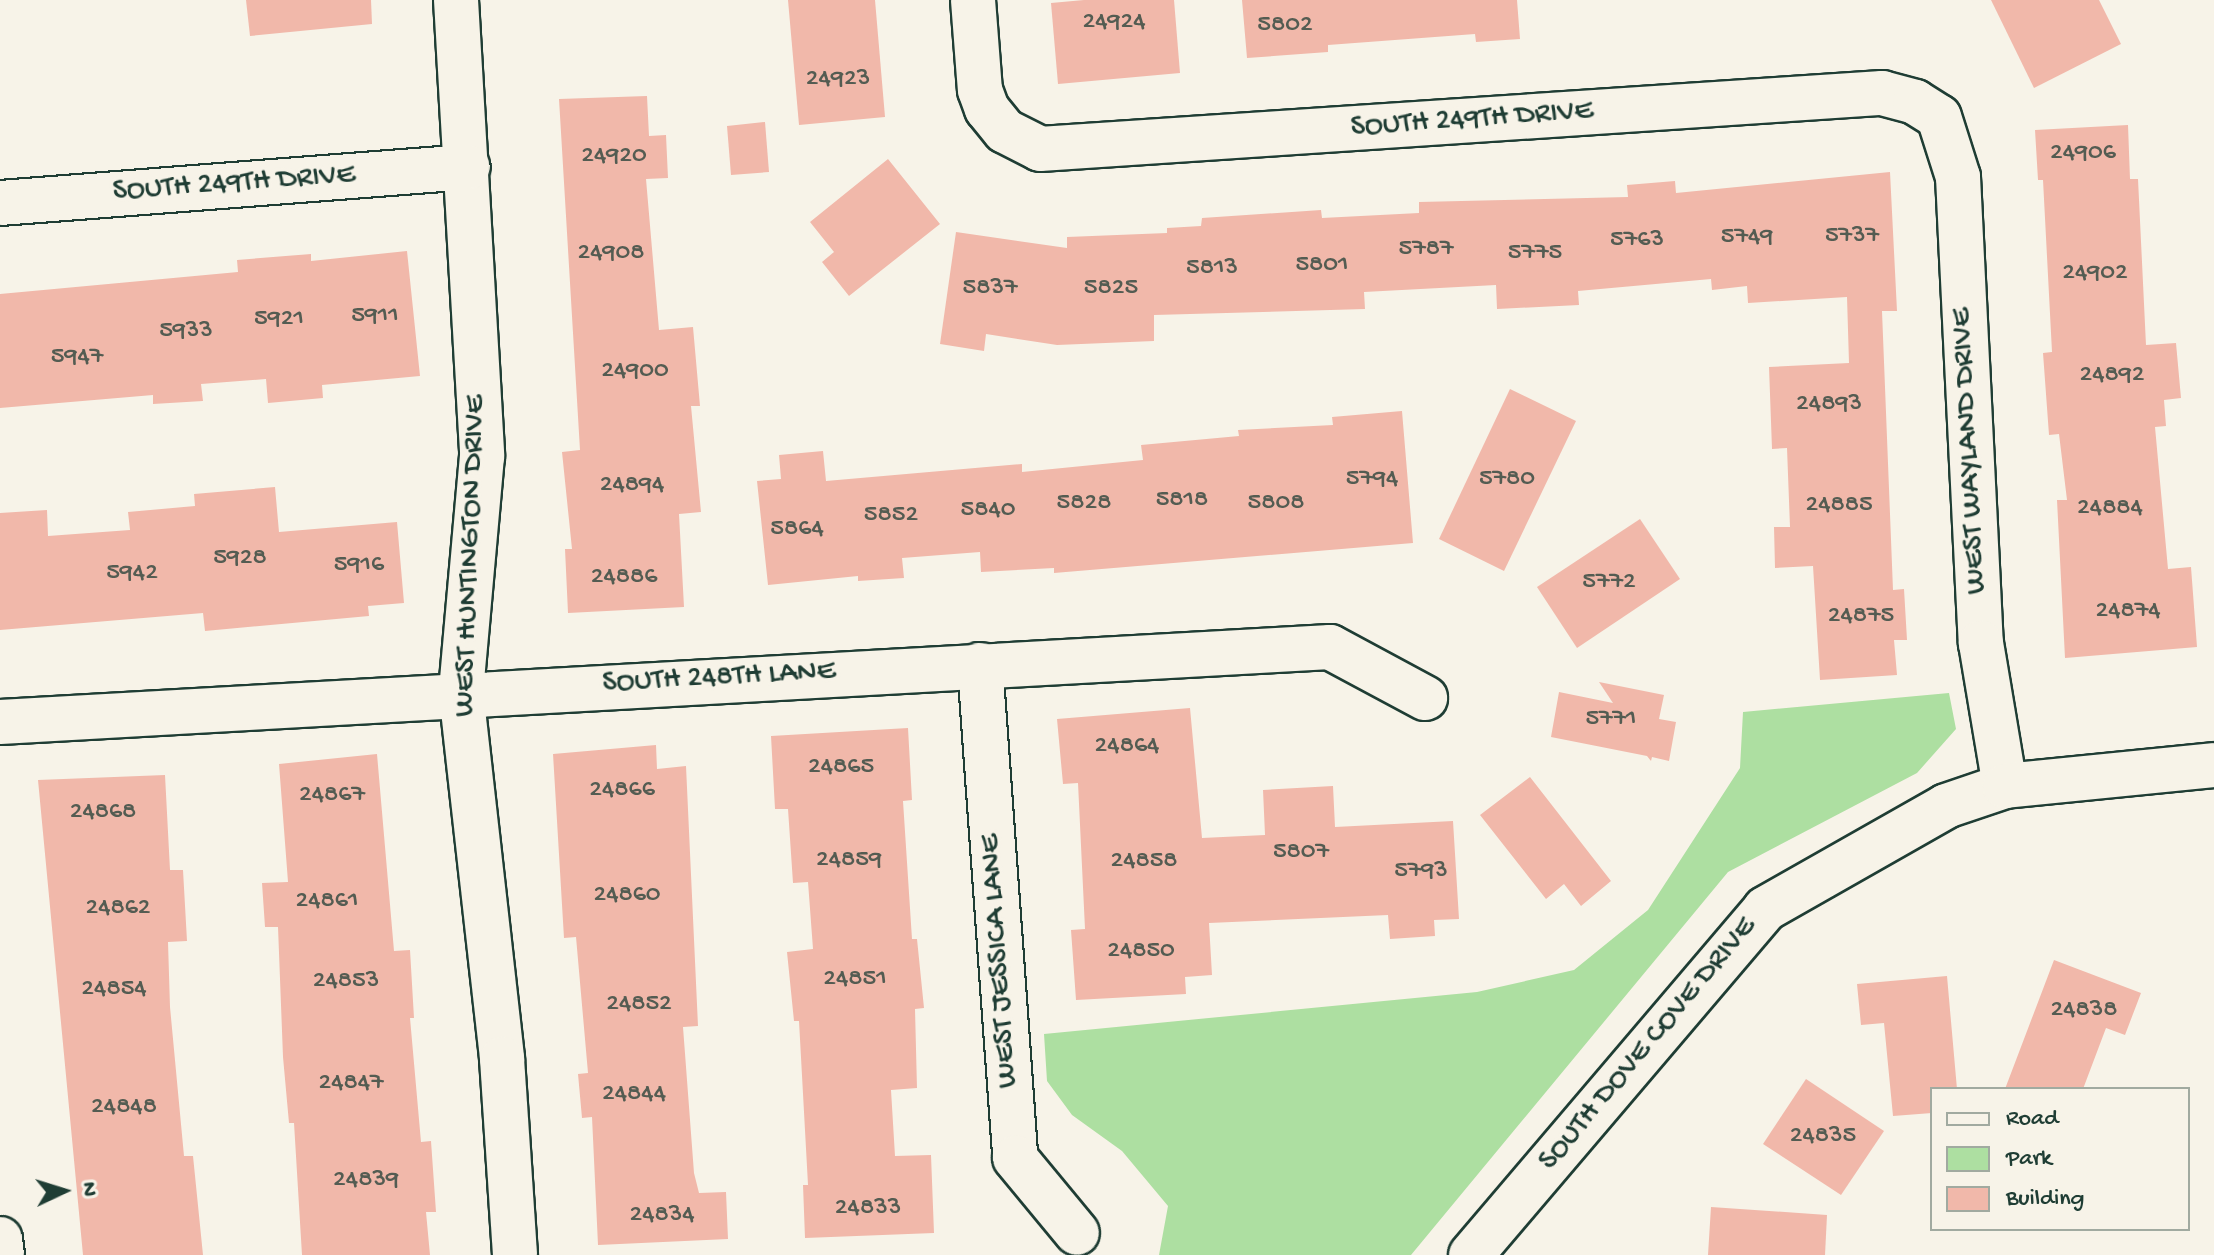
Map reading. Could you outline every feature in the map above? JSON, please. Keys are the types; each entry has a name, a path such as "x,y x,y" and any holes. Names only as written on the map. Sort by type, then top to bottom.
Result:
{"street":[{"name":"WEST HUNTINGTON DRIVE","path":"456,0 468,167 482,456 461,692 502,1059 515,1255"},
{"name":"SOUTH 249TH DRIVE","path":"973,0 980,90 987,109 1005,131 1040,149 1882,93 1915,102 1939,117"},
{"name":"WEST WAYLAND DRIVE","path":"1939,117 1958,177 1981,643 2005,786"},
{"name":"SOUTH 249TH DRIVE","path":"0,203 468,167"},
{"name":"SOUTH 248TH LANE","path":"0,722 461,692 1330,647 1425,698"},
{"name":"WEST JESSICA LANE","path":"980,665 1015,1158 1077,1233"},
{"name":"SOUTH DOVE COVE DRIVE","path":"1471,1255 1765,909 1946,806 2005,786 2214,765"},
{"path":"0,1239 2,1255"}],"green space":[{"path":"1949,693 1956,729 1917,773 1728,872 1411,1255 1159,1255 1168,1206 1122,1151 1072,1115 1047,1081 1044,1034 1477,992 1574,970 1648,910 1740,768 1743,712"}],"building":[{"path":"246,0 371,0 372,24 250,36"},
{"path":"788,0 875,0 885,117 799,125"},
{"path":"1174,0 1180,73 1058,84 1051,3"},
{"path":"1242,0 1517,0 1520,39 1476,42 1475,34 1328,45 1328,52 1247,58"},
{"path":"1991,0 2099,0 2121,44 2034,88"},
{"path":"647,96 649,136 666,135 668,178 646,179 659,330 693,327 700,406 691,406 701,512 679,514 684,607 568,613 565,549 572,549 562,452 580,450 559,99"},
{"path":"765,122 769,172 731,175 727,126"},
{"path":"2128,125 2130,179 2138,179 2146,345 2176,343 2181,398 2164,400 2166,426 2155,427 2168,569 2191,567 2197,647 2065,658 2057,500 2067,500 2059,434 2049,435 2043,353 2052,352 2043,180 2038,180 2035,130"},
{"path":"888,159 940,224 849,296 822,262 834,252 810,222"},
{"path":"1890,172 1897,311 1882,311 1893,590 1904,589 1907,640 1894,640 1897,675 1820,680 1813,566 1775,568 1774,527 1790,527 1787,448 1772,449 1769,367 1849,363 1847,297 1748,303 1747,286 1712,290 1711,279 1578,291 1579,305 1497,309 1496,285 1364,292 1365,309 1154,315 1154,341 1057,345 986,334 984,351 940,344 956,232 1067,248 1067,237 1167,233 1167,228 1201,226 1202,218 1321,210 1322,218 1419,213 1419,202 1628,197 1627,185 1675,181 1676,193"},
{"path":"407,251 420,376 322,385 323,398 268,403 266,379 201,384 203,401 153,404 153,395 0,408 0,294 238,272 237,260 311,254 311,261"},
{"path":"1510,389 1576,421 1504,571 1439,539"},
{"path":"1402,411 1413,543 1054,573 1054,568 981,572 980,552 902,558 904,578 858,581 858,576 768,585 757,481 781,479 779,455 823,451 826,481 1022,464 1022,472 1143,460 1141,445 1239,436 1238,430 1333,425 1332,417"},
{"path":"275,487 279,532 397,522 404,603 368,606 369,616 205,631 203,613 0,630 0,513 47,510 48,536 130,530 128,512 195,506 194,494"},
{"path":"1640,519 1680,579 1577,648 1537,587"},
{"path":"1599,682 1664,695 1659,719 1676,722 1669,761 1652,757 1651,761 1647,756 1551,737 1559,692 1613,703"},
{"path":"1190,708 1202,838 1265,835 1263,790 1333,786 1335,827 1453,821 1459,919 1434,920 1435,936 1390,939 1388,915 1209,923 1212,975 1185,977 1186,994 1076,1000 1071,930 1085,929 1078,783 1063,784 1057,719"},
{"path":"908,728 912,800 903,801 912,939 917,939 924,1008 915,1009 917,1088 891,1090 895,1156 931,1155 934,1233 805,1238 803,1185 808,1185 799,1021 794,1021 787,952 813,949 808,882 793,883 788,809 775,809 771,736"},
{"path":"656,745 657,769 686,766 698,1026 683,1027 694,1173 699,1193 726,1192 728,1239 598,1245 592,1117 582,1118 578,1074 588,1073 576,937 564,938 553,754"},
{"path":"377,754 394,951 410,950 414,1018 410,1018 421,1142 431,1141 436,1212 426,1212 430,1255 302,1255 294,1123 289,1123 283,1057 278,927 265,927 262,883 288,882 279,764"},
{"path":"165,775 170,870 183,870 187,941 168,942 170,1007 184,1156 193,1156 203,1255 83,1255 38,780"},
{"path":"1530,777 1611,881 1581,906 1564,884 1546,899 1480,815"},
{"path":"2054,960 2141,993 2125,1035 2106,1028 2084,1087 2006,1087"},
{"path":"1947,976 1957,1087 1930,1087 1930,1113 1893,1116 1884,1023 1861,1025 1857,984"},
{"path":"1806,1079 1884,1131 1841,1195 1763,1144"},
{"path":"1711,1207 1827,1215 1825,1255 1708,1255"}]}
